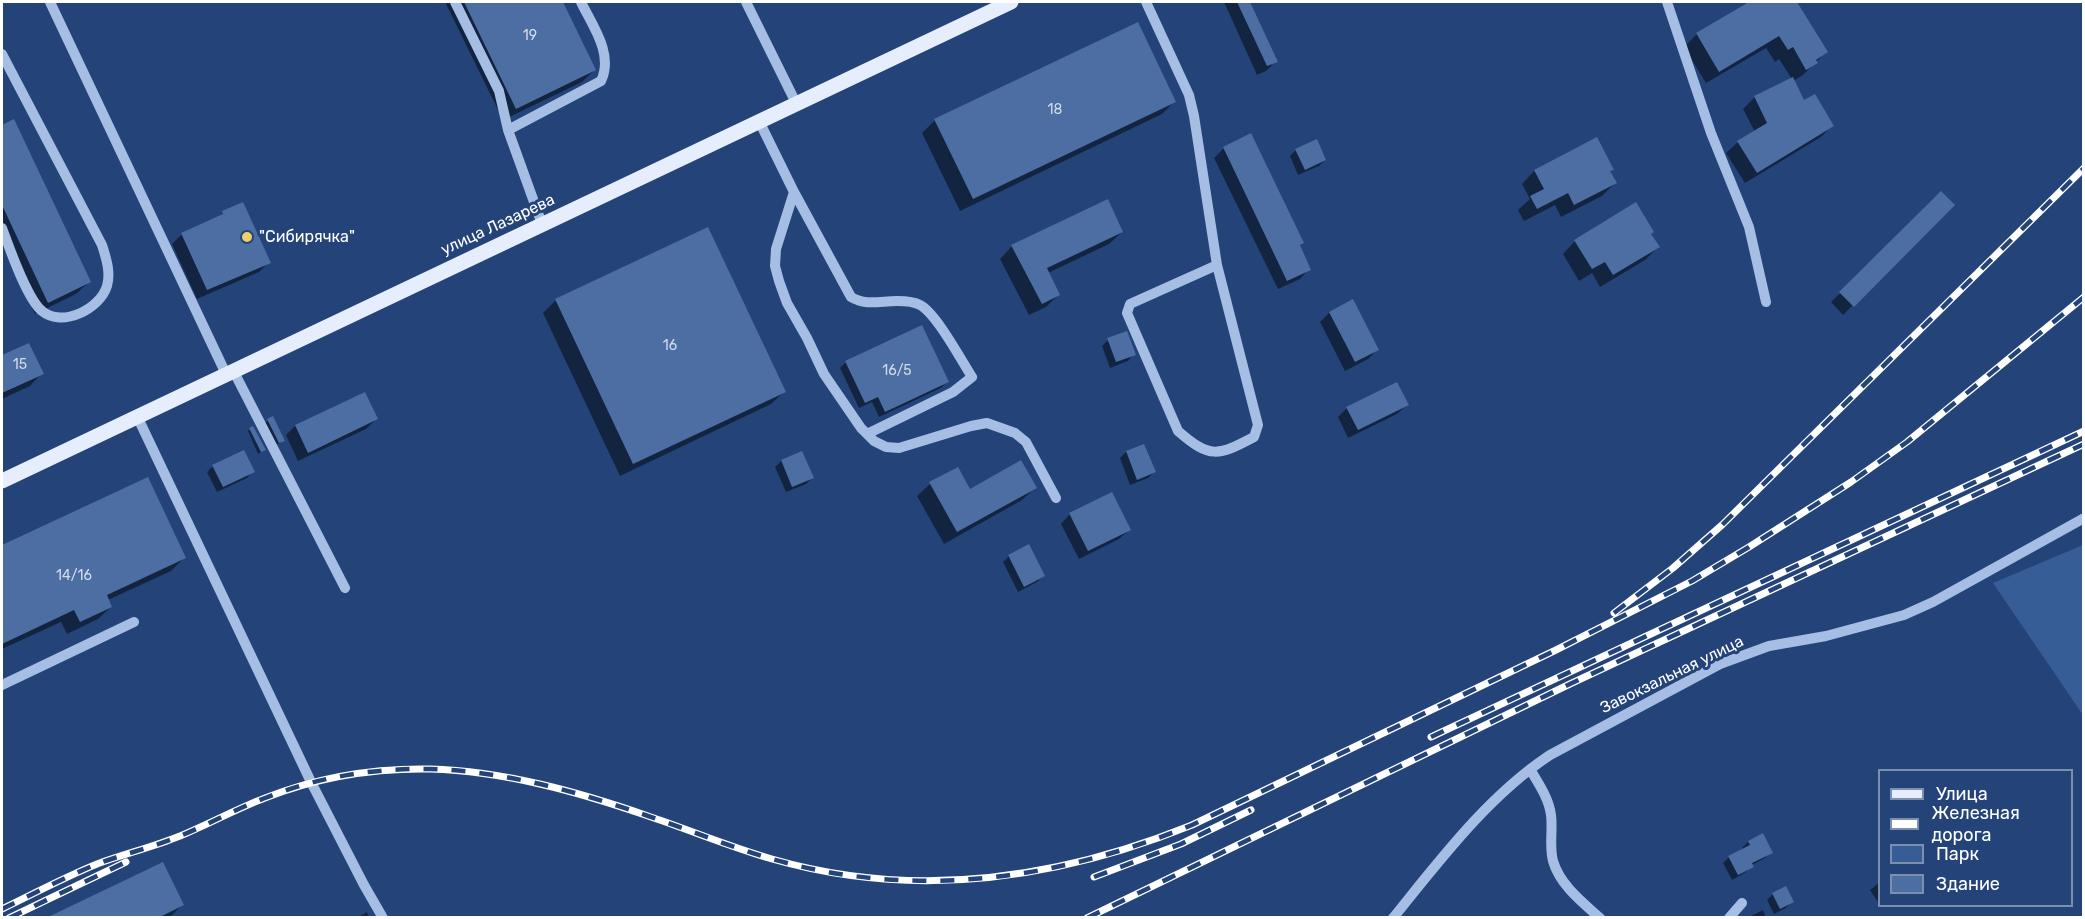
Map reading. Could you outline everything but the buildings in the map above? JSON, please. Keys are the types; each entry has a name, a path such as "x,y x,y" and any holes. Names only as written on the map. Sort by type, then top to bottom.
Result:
{"main road":[{"name":"улица Лазарева","path":"2,481 1011,2"}],"street":[{"path":"50,2 230,372 345,588"},
{"path":"455,2 499,91 508,130 542,224"},
{"path":"508,130 601,81 605,72 602,44 581,2"},
{"path":"746,2 796,103"},
{"path":"1146,2 1189,95 1217,265 1258,425 1254,438 1229,450 1209,452 1178,431 1127,313 1130,303 1217,265"},
{"path":"1667,2 1711,133 1749,227 1766,302"},
{"path":"2,54 102,245 109,276 102,297 79,314 66,317 43,312 34,302 2,228"},
{"path":"759,121 794,192 851,297 868,304 909,301 921,305 930,313 972,377 953,392 867,434"},
{"path":"794,192 776,249 775,266 779,281 787,303 824,374 861,428 886,447 899,448 987,423 1015,432 1026,442 1056,498"},
{"path":"136,416 311,782 383,918"},
{"name":"Завокзальная улица","path":"1394,918 1472,825 1530,769 1574,742 1720,664 1769,646 1826,636 1904,615 1933,602 2084,518"},
{"path":"2,685 134,622"},
{"path":"1530,769 1543,791 1551,814 1551,847 1558,873 1565,884 1600,918"},
{"path":"1729,918 1742,903"}],"green space":[{"path":"2083,545 2083,715 1993,583"}],"railway":[{"path":"1614,613 1673,568 1722,525 2084,168"},
{"path":"2,909 97,864 180,836 265,798 325,779 388,770 458,771 541,784 622,807 772,859 826,872 879,879 932,881 985,878 1037,871 1141,844 1192,825 1556,650 1692,581 1851,482 1907,442 2084,297"},
{"path":"1431,737 2084,431"},
{"path":"1087,918 1572,683 2084,444"},
{"path":"1094,877 1181,844 1251,810"},
{"path":"9,918 126,862"}],"place":[{"name":"\"Сибирячка\"","path":"247,237"}]}
